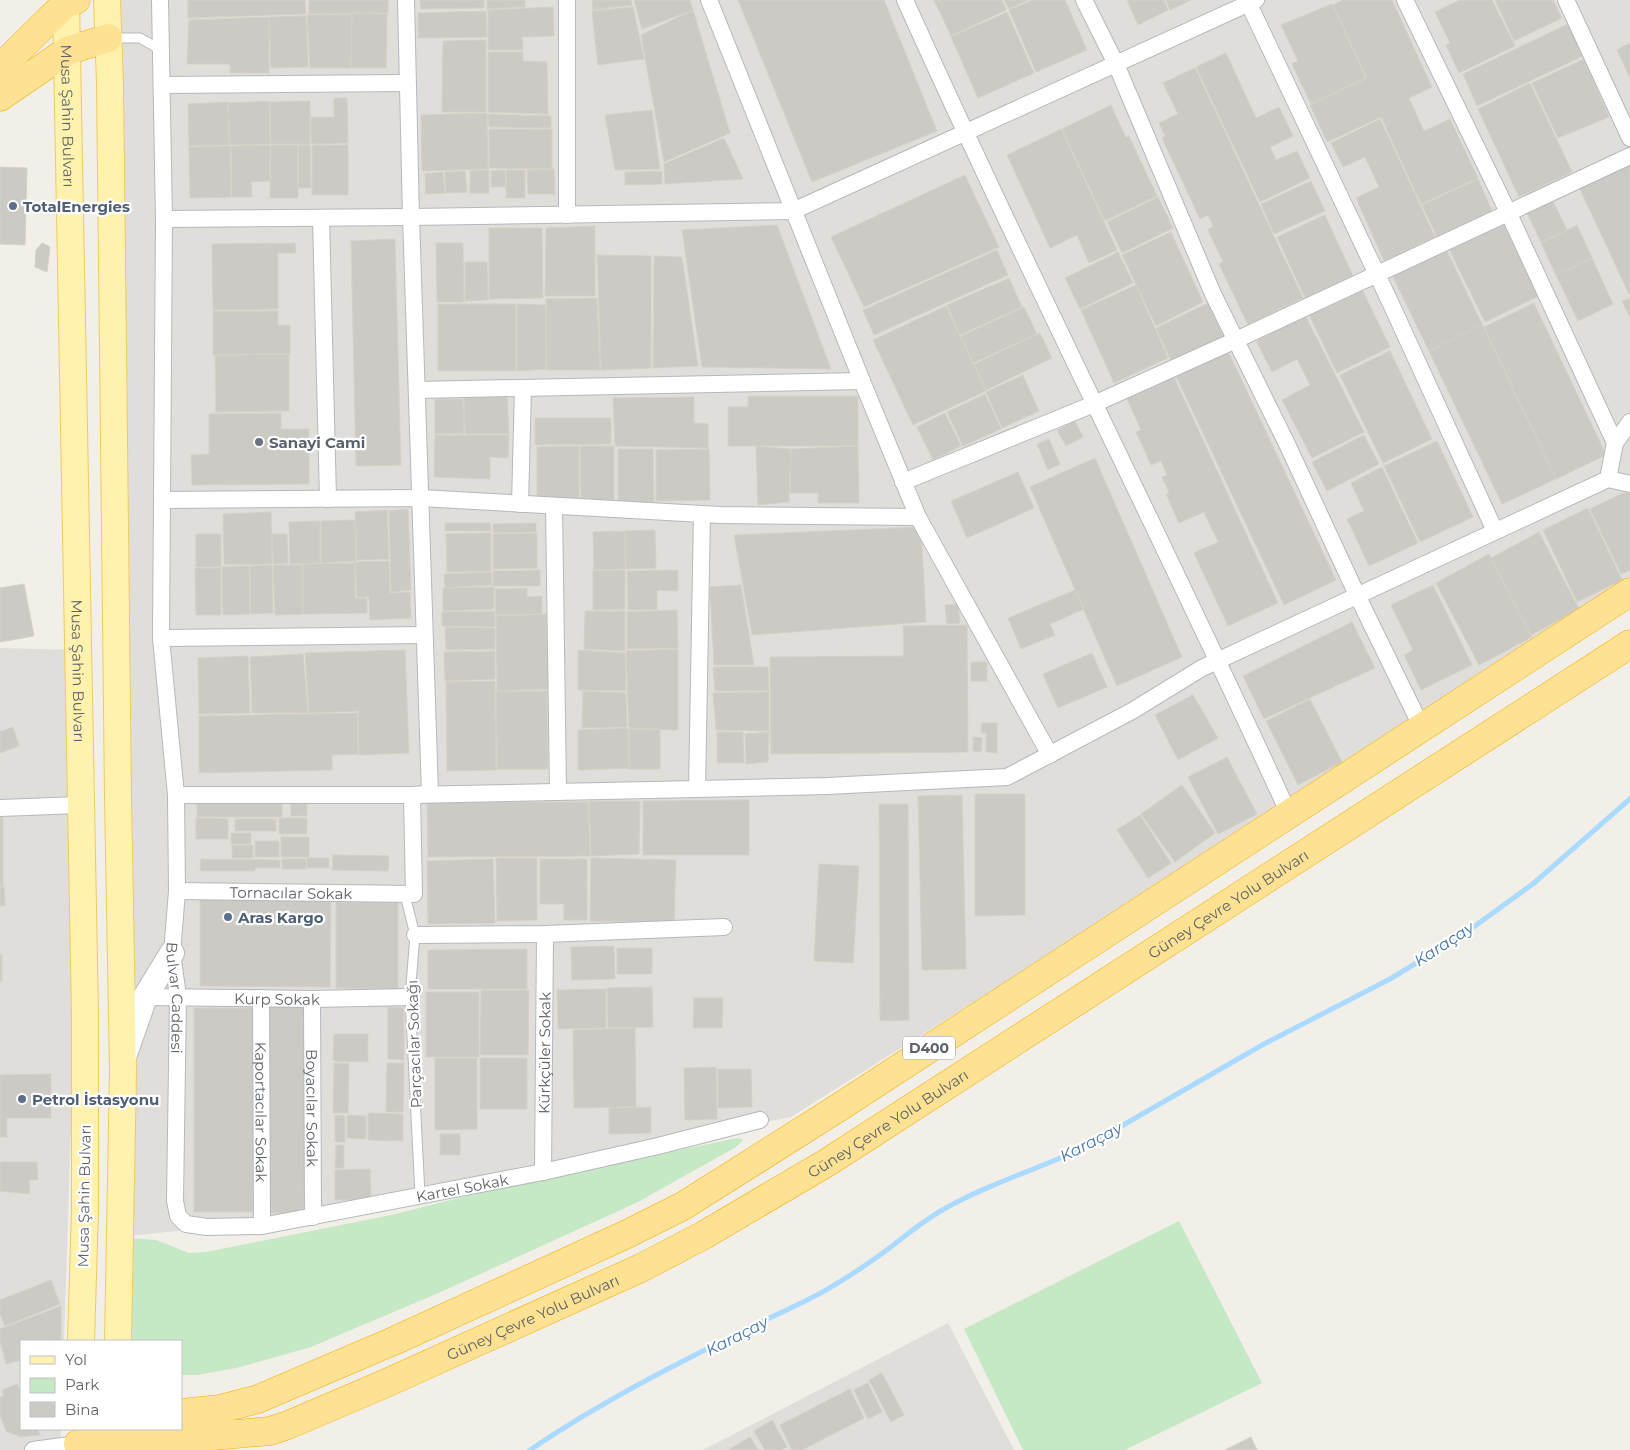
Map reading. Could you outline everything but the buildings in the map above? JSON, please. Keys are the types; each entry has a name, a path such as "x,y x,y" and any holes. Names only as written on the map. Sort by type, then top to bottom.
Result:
{"highway":[{"path":"0,68 69,1"},
{"path":"0,97 67,51 108,38"},
{"name":"D400","path":"182,1413 220,1409 258,1399 396,1340 607,1244 682,1206 814,1123 1630,592"},
{"name":"Güney Çevre Yolu Bulvarı","path":"78,1441 270,1431 384,1384 632,1272 712,1230 828,1162 1630,644"},
{"path":"182,1397 218,1396 298,1382"},
{"path":"224,1450 270,1431"}],"main road":[{"path":"107,0 110,83 122,1071 118,1340"},
{"name":"Musa Şahin Bulvarı","path":"69,1 67,51 85,1015 85,1200 81,1340"}],"street":[{"name":"Bulvar Caddesi","path":"160,0 164,219 162,638 176,795 177,891 172,953 178,996 175,1201"},
{"path":"406,0 410,217 430,794 412,795"},
{"path":"567,0 567,215"},
{"path":"709,0 918,516 1050,755"},
{"path":"906,0 965,133 1219,660 1289,814"},
{"path":"1084,0 1116,64 1213,294 1287,444 1357,595 1422,728"},
{"path":"1405,0 1508,212 1615,443"},
{"path":"1566,0 1630,138"},
{"path":"164,219 793,211 1251,1 1495,531"},
{"path":"162,85 407,83"},
{"path":"903,482 1094,404 1236,340 1630,156"},
{"path":"321,218 328,499"},
{"path":"417,390 862,381"},
{"path":"520,504 523,388"},
{"path":"1608,479 1615,443 1630,422"},
{"path":"176,795 412,795 827,786 1007,778 1132,711 1202,668 1608,479 1630,484"},
{"path":"162,500 421,498 702,514 918,516"},
{"path":"554,506 558,792"},
{"path":"697,789 702,514"},
{"path":"162,638 424,635"},
{"path":"405,895 414,894 412,795"},
{"path":"0,808 80,805"},
{"name":"Tornacılar Sokak","path":"177,891 405,895"},
{"path":"415,935 545,934 724,927"},
{"name":"Kürkçüler Sokak","path":"543,1172 545,934"},
{"path":"121,1138 125,1054 145,997 172,953"},
{"name":"Kurp Sokak","path":"145,997 312,999 410,997"},
{"name":"Kaportacılar Sokak","path":"261,998 262,1226"},
{"name":"Boyacılar Sokak","path":"312,999 313,1217"},
{"name":"Kartel Sokak","path":"175,1201 178,1216 186,1224 207,1227 262,1226 543,1172 658,1146 760,1120"},
{"path":"33,1450 78,1441"}],"lane":[{"path":"108,38 140,38 161,50"},
{"name":"Parçacılar Sokağı","path":"405,895 415,935 410,997 420,1195"}],"shaded area":[{"path":"119,0 1630,0 1630,580 1368,753 1294,794 1217,844 1174,876 791,1117 455,1184 288,1220 117,1237"},
{"path":"0,648 74,650 71,1127 64,1340 20,1340 20,1430 61,1430 60,1450 0,1450"},
{"path":"948,1323 1014,1450 703,1450"}],"green space":[{"path":"737,1138 743,1140 736,1147 638,1202 443,1291 311,1347 236,1368 197,1375 182,1375 182,1340 129,1340 129,1238 156,1240 189,1253 206,1252 391,1215 495,1189"},
{"path":"1179,1221 1262,1383 1125,1450 1023,1450 964,1329"}],"waterway":[{"name":"Karaçay","path":"530,1450 583,1416 637,1385 826,1290 870,1262 946,1208 980,1191 1085,1147 1264,1044 1390,979 1464,934 1534,883 1630,799"}],"place":[{"name":"TotalEnergies","path":"13,206"},
{"name":"Sanayi Cami","path":"259,442"},
{"name":"Aras Kargo","path":"228,917"},
{"name":"Petrol İstasyonu","path":"22,1099"}]}
